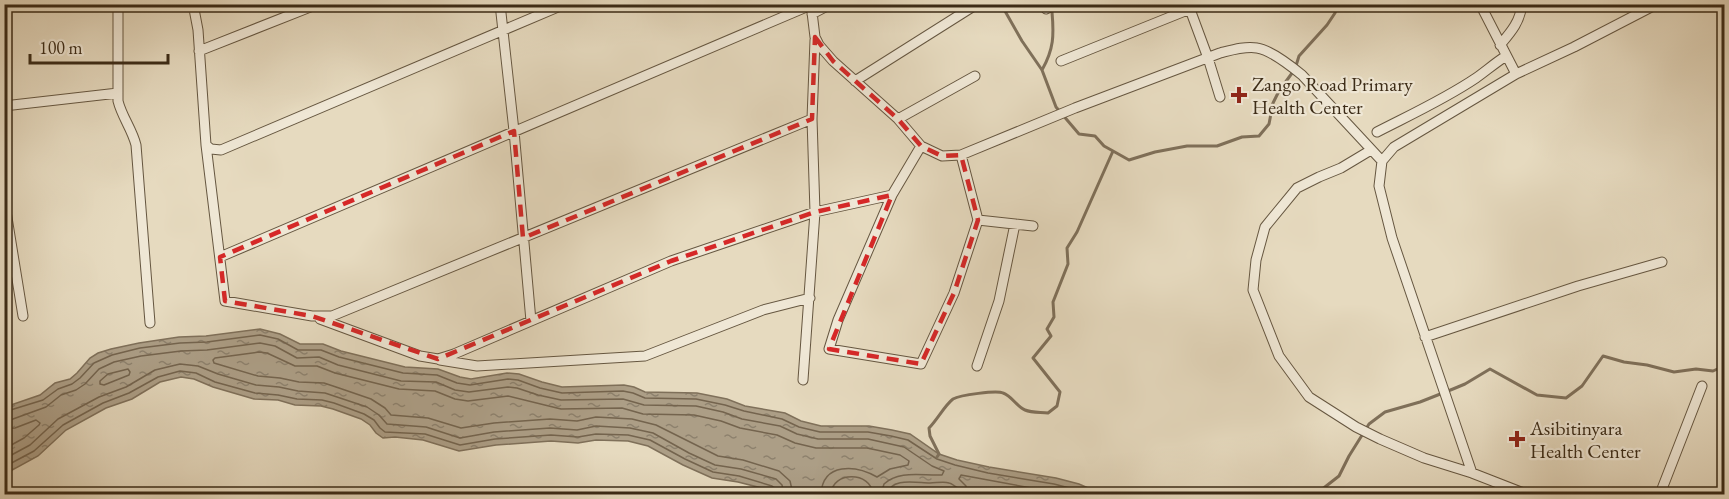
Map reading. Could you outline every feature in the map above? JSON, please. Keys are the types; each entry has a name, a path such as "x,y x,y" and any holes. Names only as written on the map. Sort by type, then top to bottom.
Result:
{"street":[{"path":"118,4 118,101 136,145 150,322"},
{"path":"172,4 195,7 206,145 225,300 312,316 420,356 477,366 645,356 763,310 810,298"},
{"path":"199,51 318,4"},
{"path":"500,4 531,321"},
{"path":"206,145 221,150 565,4"},
{"path":"220,256 811,8 831,4"},
{"path":"855,81 977,4"},
{"path":"1045,4 1046,9 1057,4"},
{"path":"1480,4 1516,74"},
{"path":"1500,45 1521,18 1522,4"},
{"path":"1472,473 1392,238 1378,186 1382,160 1394,147 1516,74 1657,4"},
{"path":"1061,61 1189,7 1220,97"},
{"path":"803,380 815,212 812,119 815,37 811,8"},
{"path":"815,37 833,61 898,119 921,146 942,156 961,155 1075,108 1220,53 1236,49 1259,48 1291,65 1302,75 1382,160"},
{"path":"1377,132 1478,77 1487,68 1506,56"},
{"path":"898,119 975,76"},
{"path":"4,106 118,93"},
{"path":"312,316 332,316 812,119"},
{"path":"921,146 892,195 837,320 829,349 921,364 954,293 978,220 961,155"},
{"path":"1371,150 1341,168 1298,188 1265,227 1256,260 1253,290 1279,356 1309,397 1356,427 1380,440 1424,458 1472,473 1526,495"},
{"path":"438,359 671,261 815,212 892,195"},
{"path":"4,200 23,316"},
{"path":"978,220 1033,226"},
{"path":"977,366 999,301 1016,224"},
{"path":"1425,337 1578,286 1662,262"},
{"path":"1660,495 1702,386"}],"highlighted area":[{"path":"815,37 833,61 898,119 921,146 942,156 961,155 978,220 954,293 921,364 829,349 892,195 815,212 671,261 438,359 312,316 225,301 220,257 514,131 523,238 812,119"}],"water":[{"path":"260,329 280,334 300,344 323,344 341,351 405,367 438,369 471,379 507,373 519,374 562,387 624,385 645,392 697,393 727,399 745,406 785,413 801,421 821,426 869,426 892,430 910,434 939,454 957,460 1056,478 1079,484 1102,494 955,494 947,488 907,488 899,489 892,494 868,494 847,490 840,494 785,494 712,478 648,446 628,441 596,440 578,443 551,441 496,445 459,451 423,440 383,438 361,419 333,409 295,405 278,400 254,399 194,379 181,377 160,382 132,399 106,408 66,430 38,456 5,474 5,407 40,395 55,383 70,379 98,353 139,343 179,337"}],"waterway":[{"path":"937,457 939,454 930,436 929,428 953,399 978,393 999,392 1006,394 1022,409 1028,411 1048,413 1057,406 1060,392 1033,358 1051,336 1047,329 1054,317 1053,302 1068,264 1067,248 1077,232 1113,151 1104,146 1095,136 1079,134 1056,107 1042,70 1001,4"},
{"path":"1113,151 1129,160 1187,146 1217,146 1242,137 1259,136 1269,124 1273,103 1295,69 1299,56 1327,25 1338,6"},
{"path":"1042,70 1052,42 1052,12"},
{"path":"1316,494 1339,476 1369,424 1385,412 1453,389 1490,369 1537,395 1566,398 1582,386 1603,356 1674,372 1696,369 1713,371 1724,366"}],"place":[{"name":"Zango Road Primary Health Center","path":"1239,95"},
{"name":"Asibitinyara Health Center","path":"1517,439"}]}
